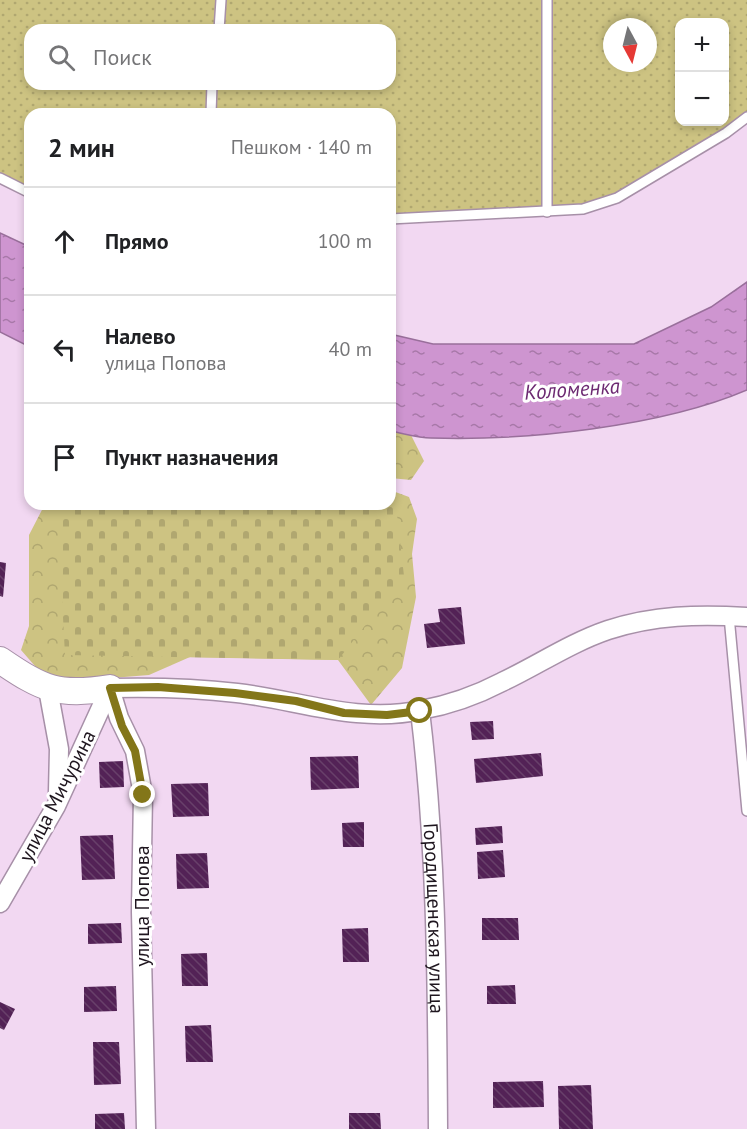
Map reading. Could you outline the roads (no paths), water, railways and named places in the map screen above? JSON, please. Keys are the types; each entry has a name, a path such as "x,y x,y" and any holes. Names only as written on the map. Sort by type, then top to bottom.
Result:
{"street":[{"path":"0,660 48,689 76,693 110,688 158,687 235,693 296,701 344,713 387,715 420,711 460,700 502,683 553,654 607,631 649,620 695,614 747,617"},
{"name":"улица Мичурина","path":"0,903 56,806 110,688"},
{"name":"улица Попова","path":"110,688 122,726 135,751 143,795 141,912 146,1129"},
{"path":"48,689 59,749 56,806"},
{"name":"Городищенская улица","path":"420,711 430,791 437,920 438,1129"}],"lane":[{"path":"219,24 221,0"},
{"path":"547,0 547,212"},
{"path":"211,108 212,90"},
{"path":"396,219 583,209 617,198 726,133 747,117"},
{"path":"0,178 24,190"},
{"path":"729,616 747,811"}],"water":[{"path":"0,233 24,244 24,344 0,332"},
{"name":"Коломенка","path":"747,282 747,390 674,414 592,429 508,437 468,438 431,438 396,432 396,335 433,344 634,344 711,307"}]}
